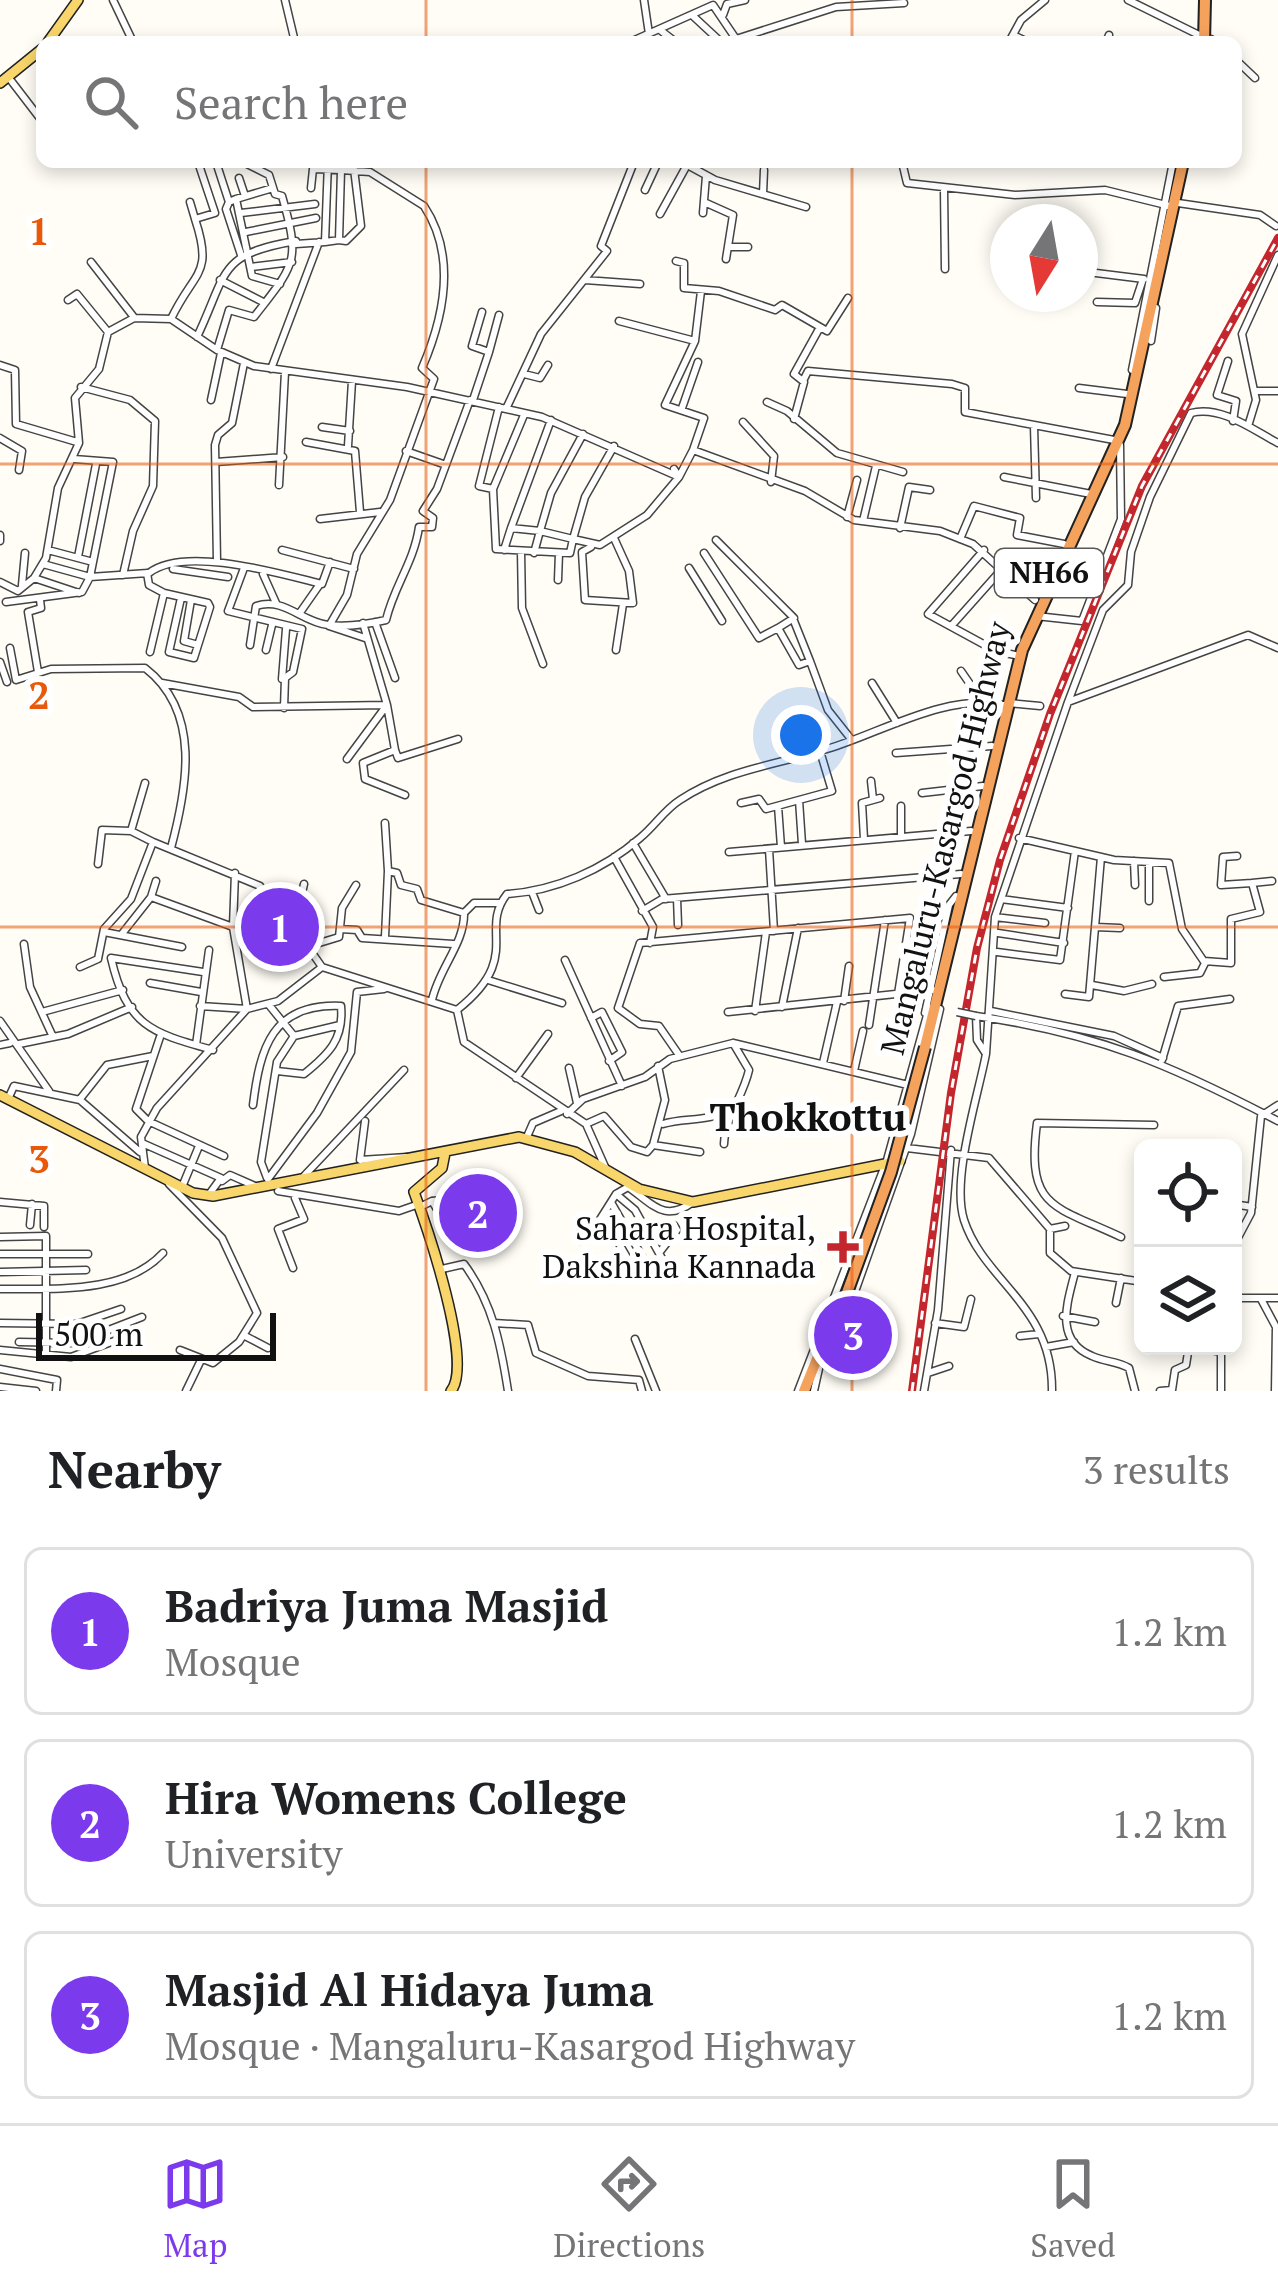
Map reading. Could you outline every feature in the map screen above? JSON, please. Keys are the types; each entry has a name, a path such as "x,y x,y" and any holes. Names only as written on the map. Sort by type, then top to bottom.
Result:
{"highway":[{"path":"1208,0 1209,36"},
{"name":"Mangaluru-Kasargod Highway","path":"806,1391 891,1172 1015,655 1035,600 1117,441 1179,168"},
{"name":"Mangaluru-Kasargod Highway","path":"933,1012 931,990 959,897 992,746 1035,616 1117,441 1153,311 1171,206"},
{"name":"Mangaluru-Kasargod Highway","path":"806,1391 831,1330"}],"main road":[{"path":"52,36 78,0"},
{"path":"4,80 36,54"},
{"path":"2,1097 158,1176 182,1193 202,1197 241,1199 407,1156 445,1155"},
{"path":"284,1187 525,1139 555,1144 629,1185 693,1202 900,1161"},
{"path":"445,1155 442,1168 413,1192 442,1269 439,1284 459,1353 458,1376 451,1391"},
{"path":"158,1176 202,1197"}],"street":[{"path":"113,0 130,36"},
{"path":"285,0 294,36"},
{"path":"644,0 649,34"},
{"path":"722,16 727,4 745,0"},
{"path":"1013,36 1021,20 1045,0"},
{"path":"1128,0 1201,36"},
{"path":"751,36 836,7 904,3"},
{"path":"644,36 713,5 733,36"},
{"path":"693,16 715,36"},
{"path":"660,30 668,36"},
{"path":"1242,66 1255,78"},
{"path":"4,80 36,115"},
{"path":"200,168 214,213"},
{"path":"197,337 220,280 244,252 242,213 218,168"},
{"path":"211,400 229,310 254,317 280,284 296,243 269,175 255,168"},
{"path":"311,188 313,168"},
{"path":"271,369 322,242 328,168"},
{"path":"329,626 380,512 390,500 431,393 434,379 422,368 445,296 431,218 424,206 390,182 354,169 334,168"},
{"path":"493,489 478,486 502,408 541,334 607,251 601,246 604,229 631,168"},
{"path":"645,190 655,168"},
{"path":"660,214 683,168"},
{"path":"693,168 806,207"},
{"path":"903,168 907,183 944,189 1015,195 1106,190 1171,206 1260,215 1276,226"},
{"path":"244,252 346,241 361,226 354,169"},
{"path":"340,240 341,170"},
{"path":"763,194 764,170"},
{"path":"703,213 706,176"},
{"path":"239,178 235,200 252,276 280,284"},
{"path":"195,218 273,188"},
{"path":"944,189 944,269"},
{"path":"171,319 206,257 190,202"},
{"path":"704,202 733,215 726,259"},
{"path":"242,213 315,204"},
{"path":"1098,302 1135,303 1171,206"},
{"path":"246,232 316,218"},
{"path":"728,248 748,247"},
{"path":"1249,423 1255,391 1242,334 1278,255"},
{"path":"676,261 684,263 684,288 775,310 782,305 820,328 831,330 848,298"},
{"path":"91,262 134,318"},
{"path":"251,267 292,262"},
{"path":"1098,273 1145,280"},
{"path":"220,280 266,303"},
{"path":"585,280 640,284"},
{"path":"1132,370 1145,280"},
{"path":"698,362 678,413 665,404 695,341 701,291"},
{"path":"68,300 76,294 108,332"},
{"path":"1151,341 1153,311"},
{"path":"482,312 472,346 489,352"},
{"path":"329,626 386,620 392,597 410,569 420,526 432,527 433,518 423,511 446,465 499,315"},
{"path":"3,604 34,578 48,550 58,488 79,442 75,398 99,369 108,332 134,318 171,319 219,352 285,373 431,393 547,418 677,473"},
{"path":"619,321 695,341"},
{"path":"804,380 795,372 820,328"},
{"path":"1228,361 1217,395 1237,401 1233,421"},
{"path":"217,562 218,434 232,423 244,363"},
{"path":"522,374 540,377 548,364"},
{"path":"0,365 15,370 16,424 79,442"},
{"path":"794,419 808,371 952,384 965,388 965,412 1117,441 1121,519 1082,621 1035,616"},
{"path":"279,485 285,373"},
{"path":"348,446 352,381"},
{"path":"81,387 130,400 155,421 153,486 133,530 123,575"},
{"path":"1079,388 1127,394"},
{"path":"1255,391 1278,391"},
{"path":"767,402 837,453 903,472"},
{"path":"504,550 548,406"},
{"path":"614,538 633,585 633,602 585,600 582,552 614,538 647,515 693,450 704,418 682,408"},
{"path":"1052,1391 1046,1347 965,1223 961,1202 991,1015 998,933 995,917 1103,610 1128,585 1131,552 1150,497 1189,416 1200,410 1249,423 1278,443"},
{"path":"525,414 493,489 496,550 570,553 585,497 614,446"},
{"path":"743,422 774,456 771,482"},
{"path":"1034,426 1036,497"},
{"path":"322,427 350,431"},
{"path":"534,553 550,493 584,433"},
{"path":"0,438 22,451 20,470"},
{"path":"306,442 356,451 360,512"},
{"path":"693,450 805,491 847,517 940,531 960,539 984,550 1035,600"},
{"path":"406,451 446,465"},
{"path":"215,462 283,457"},
{"path":"3,604 79,593 91,578 113,463 74,459"},
{"path":"78,557 96,464"},
{"path":"863,521 876,466"},
{"path":"1004,477 1091,494"},
{"path":"847,517 856,480"},
{"path":"900,528 909,487 930,490"},
{"path":"960,539 974,506 1020,518 1017,535 1064,544"},
{"path":"320,519 380,512"},
{"path":"512,528 594,545"},
{"path":"716,540 794,621 832,716 851,739"},
{"path":"48,550 93,562"},
{"path":"281,550 354,569"},
{"path":"984,550 928,614 996,651 1015,655"},
{"path":"520,551 522,608 543,664"},
{"path":"18,589 25,553"},
{"path":"558,580 559,553"},
{"path":"704,553 759,638 794,621"},
{"path":"148,573 165,566 238,562 244,568 320,584"},
{"path":"299,614 330,562"},
{"path":"43,564 91,578 182,569 228,577"},
{"path":"244,568 228,611 272,626 302,629"},
{"path":"689,568 722,621"},
{"path":"952,625 1002,569"},
{"path":"262,572 276,603"},
{"path":"148,573 149,585 210,607 194,658 169,652 181,598"},
{"path":"34,578 79,593"},
{"path":"705,594 723,582"},
{"path":"0,583 18,589"},
{"path":"150,652 164,593"},
{"path":"38,672 28,612 40,610 40,600"},
{"path":"191,600 184,641 200,645"},
{"path":"250,645 256,606 276,603 308,620 365,638"},
{"path":"616,650 623,604"},
{"path":"284,682 293,671 308,620"},
{"path":"375,622 395,678"},
{"path":"363,623 398,758 458,739"},
{"path":"266,650 272,626"},
{"path":"778,628 799,665 809,661"},
{"path":"284,708 280,672 286,629"},
{"path":"1068,702 1248,635 1278,648"},
{"path":"8,683 10,648"},
{"path":"0,660 8,683"},
{"path":"8,683 38,672 145,668 162,683 177,708 188,767 171,848"},
{"path":"962,671 981,700"},
{"path":"872,682 898,723"},
{"path":"162,683 239,697 254,707 387,705"},
{"path":"458,1010 488,980 500,943 500,903 507,894 559,885 614,857 696,790 736,772 981,700 1040,706"},
{"path":"387,705 349,755 365,762 395,750"},
{"path":"822,719 832,716"},
{"path":"896,753 992,746"},
{"path":"741,803 759,799 764,808 778,806 832,790 820,751"},
{"path":"365,762 365,779 405,795"},
{"path":"864,839 862,803 876,799 871,781"},
{"path":"131,831 145,783"},
{"path":"922,794 982,786"},
{"path":"800,800 802,845"},
{"path":"778,806 781,848"},
{"path":"901,806 902,837"},
{"path":"385,824 385,937"},
{"path":"98,865 102,830 131,831 260,886 278,918 294,928 322,967 458,1010"},
{"path":"729,852 971,831"},
{"path":"1019,838 1101,857 1169,863 1182,929 1204,961"},
{"path":"98,959 104,932 131,898 153,842"},
{"path":"634,843 666,899"},
{"path":"754,1012 770,931 769,849"},
{"path":"997,952 1060,960 1075,851"},
{"path":"1237,856 1222,857 1221,885 1272,881"},
{"path":"614,857 652,927 650,944"},
{"path":"1065,994 1084,999 1092,985 1101,857"},
{"path":"1134,861 1135,885"},
{"path":"1149,863 1149,901"},
{"path":"388,871 397,873 401,885 417,889 421,900 464,913"},
{"path":"144,1169 140,1148 148,1121 247,1009 233,928 235,873"},
{"path":"642,911 666,899 961,874"},
{"path":"121,935 151,897 156,881"},
{"path":"1204,961 1231,963 1231,919 1260,912 1252,883"},
{"path":"294,928 304,884"},
{"path":"306,947 339,937 343,908 356,885"},
{"path":"532,892 539,910"},
{"path":"151,897 233,928"},
{"path":"677,898 678,925"},
{"path":"1001,898 1068,908"},
{"path":"432,1000 453,944 464,934 464,913 474,903 500,903"},
{"path":"995,917 1045,923"},
{"path":"679,1055 659,1026 639,1023 618,1007 636,947 911,919 898,994"},
{"path":"854,1071 874,997 885,920"},
{"path":"1095,927 1120,928"},
{"path":"782,1008 798,928"},
{"path":"340,929 357,930 362,938 453,944"},
{"path":"104,932 182,947"},
{"path":"998,933 1064,943"},
{"path":"24,944 30,987 53,1038"},
{"path":"196,1045 202,972 209,950"},
{"path":"111,958 139,1023 160,1037 214,1050"},
{"path":"80,967 111,958 202,972"},
{"path":"565,960 622,1086"},
{"path":"1164,976 1200,973 1204,961"},
{"path":"823,1063 848,966"},
{"path":"200,1006 247,1009 268,1005 322,967"},
{"path":"488,980 562,1003"},
{"path":"150,983 201,992"},
{"path":"1092,985 1124,992 1152,984"},
{"path":"284,1187 351,1052 358,992 384,989"},
{"path":"42,1012 123,990"},
{"path":"728,1012 931,990"},
{"path":"1163,1062 1178,1006 1230,999"},
{"path":"268,1005 286,1020 294,1036"},
{"path":"253,1105 263,1046 286,1020 310,1009 337,1005 343,1011 333,1049 304,1074 277,1071"},
{"path":"0,1045 53,1038 132,1006"},
{"path":"458,1010 464,1042 586,1124 606,1169"},
{"path":"591,1018 602,1012 618,1041 622,1055 609,1061"},
{"path":"933,1012 991,1015 1096,1037 1163,1062 1278,1123"},
{"path":"806,1391 933,1012"},
{"path":"826,1349 850,1306 906,1148 933,1012"},
{"path":"976,1016 977,1040 986,1054"},
{"path":"0,1021 50,1091"},
{"path":"292,1268 278,1229 304,1220 261,1162 277,1071 282,1049 294,1036 340,1025"},
{"path":"516,1078 548,1034"},
{"path":"160,1037 136,1109 148,1121 224,1156"},
{"path":"525,1139 533,1124 622,1086 679,1055 733,1042 908,1085"},
{"path":"724,1144 725,1124 740,1102 749,1070 733,1042"},
{"path":"80,1100 107,1065 153,1056"},
{"path":"586,1124 604,1116 634,1149 647,1152 663,1124 658,1066"},
{"path":"569,1068 577,1103"},
{"path":"284,1187 404,1070"},
{"path":"2,1097 14,1085 80,1100 140,1148 192,1163 222,1181"},
{"path":"1262,1114 1278,1105"},
{"path":"663,1124 690,1116 710,1119 730,1108"},
{"path":"1242,1228 1252,1207 1262,1114"},
{"path":"365,1121 360,1160 407,1156"},
{"path":"1121,1238 1057,1211 1041,1194 1034,1175 1039,1121 1154,1125"},
{"path":"653,1145 700,1152"},
{"path":"182,1193 200,1146"},
{"path":"906,1148 968,1151 989,1158 1050,1229 1050,1253 1075,1272 1134,1280"},
{"path":"924,1391 951,1150"},
{"path":"202,1197 230,1175 256,1187 284,1187 399,1211 489,1194"},
{"path":"169,1184 214,1228 238,1268 257,1315 244,1336 213,1363 180,1349"},
{"path":"581,1240 602,1219 616,1194 629,1185 660,1213 672,1215 693,1202"},
{"path":"616,1194 634,1210 670,1268"},
{"path":"1029,1203 1041,1194"},
{"path":"0,1202 45,1206 44,1227"},
{"path":"432,1202 445,1228 484,1231"},
{"path":"30,1225 32,1204"},
{"path":"612,1204 647,1265 626,1280"},
{"path":"1242,1205 1252,1207"},
{"path":"602,1219 636,1273"},
{"path":"661,1257 677,1230 674,1225"},
{"path":"1050,1229 1065,1226"},
{"path":"0,1237 46,1236 46,1356"},
{"path":"667,1244 680,1237"},
{"path":"0,1289 78,1288 146,1271 164,1253"},
{"path":"0,1254 88,1254"},
{"path":"442,1269 464,1264 502,1340 501,1368 508,1391"},
{"path":"0,1272 86,1270"},
{"path":"1075,1272 1064,1316 1074,1342 1090,1356 1129,1368 1135,1391"},
{"path":"1116,1303 1121,1278"},
{"path":"1242,1298 1278,1298"},
{"path":"935,1323 964,1327 971,1299"},
{"path":"1261,1299 1276,1327 1275,1391"},
{"path":"850,1306 887,1317"},
{"path":"0,1323 76,1324 121,1309"},
{"path":"1064,1316 1095,1322"},
{"path":"19,1342 75,1343 142,1317"},
{"path":"494,1323 527,1324 536,1353 588,1376 639,1380 642,1391"},
{"path":"0,1350 71,1357 133,1334"},
{"path":"1020,1336 1039,1334"},
{"path":"244,1336 268,1348"},
{"path":"635,1339 656,1391"},
{"path":"1046,1347 1074,1342"},
{"path":"1160,1391 1172,1390 1174,1370 1186,1365 1188,1355"},
{"path":"1221,1355 1221,1391"},
{"path":"186,1391 201,1360"},
{"path":"928,1373 949,1366"},
{"path":"0,1370 57,1380 56,1391"},
{"path":"0,1387 36,1391"}],"railway":[{"path":"912,1391 951,1093 977,948 1000,860 1050,714 1142,486 1278,238"}],"place":[{"name":"Badriya Juma Masjid","path":"280,927"},
{"name":"Hira Womens College","path":"478,1213"},
{"name":"Sahara Hospital, Dakshina Kannada","path":"843,1247"},
{"name":"Masjid Al Hidaya Juma","path":"853,1335"}],"district":[{"name":"Thokkottu","path":"808,1117"}]}
